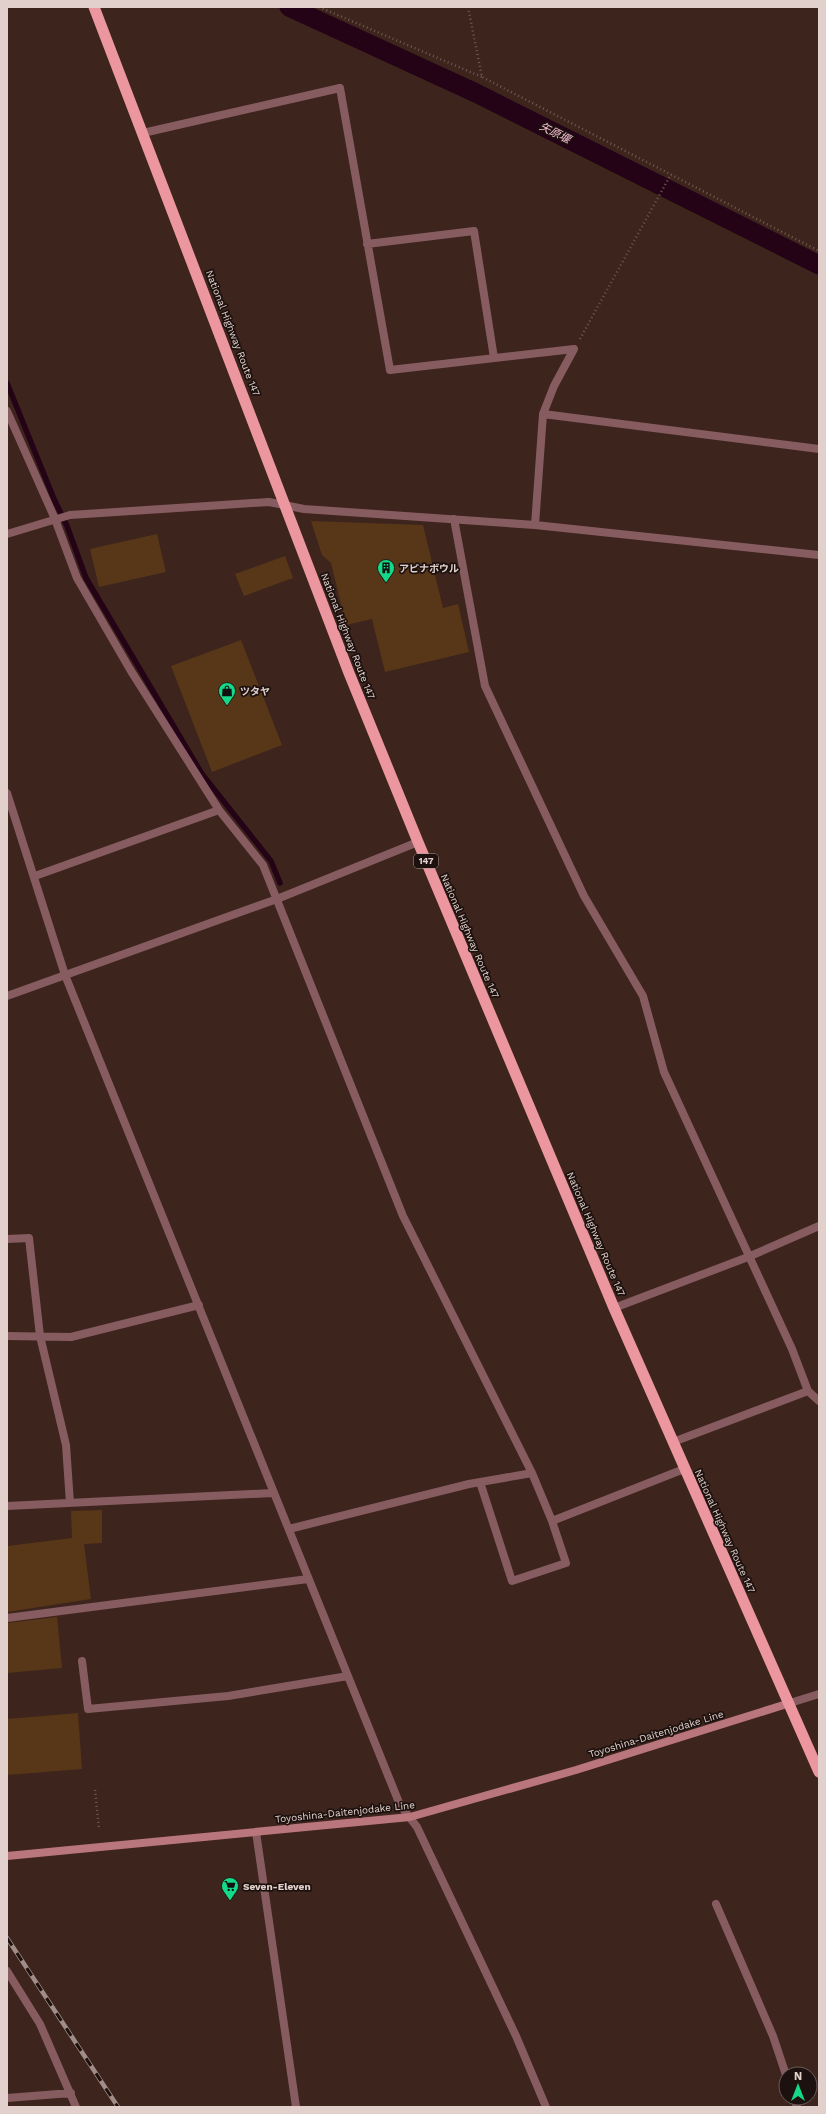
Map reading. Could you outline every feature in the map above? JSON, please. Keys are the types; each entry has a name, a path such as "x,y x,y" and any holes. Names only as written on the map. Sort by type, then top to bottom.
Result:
{"highway":[{"name":"National Highway Route 147","path":"94,7 349,673 418,842 614,1308 684,1469 790,1703 819,1772"}],"main road":[{"name":"Toyoshina-Daitenjodake Line","path":"7,1856 410,1817 576,1770 790,1703"}],"street":[{"path":"143,133 340,88 390,370 574,348"},
{"path":"367,244 474,231 494,358"},
{"path":"535,525 543,414 554,386 574,348"},
{"path":"7,412 55,519 77,578 131,671 219,810 264,865 404,1216 532,1473 552,1520 566,1563 512,1581 480,1482"},
{"path":"543,414 819,449"},
{"path":"7,534 70,515 268,502 304,509 535,525 819,555"},
{"path":"454,519 485,686 584,896 643,996 664,1072 748,1257 792,1349 808,1391 819,1401"},
{"path":"7,793 9,805 35,876 65,975 400,1805 416,1827 516,2036 546,2107"},
{"path":"35,876 219,810"},
{"path":"7,996 277,898 418,842"},
{"path":"614,1308 748,1257 819,1226"},
{"path":"7,1239 29,1238 40,1336 66,1445 70,1504"},
{"path":"7,1336 71,1337 199,1305"},
{"path":"673,1442 808,1391"},
{"path":"552,1520 684,1469"},
{"path":"289,1530 480,1482 532,1473"},
{"path":"7,1506 273,1493"},
{"path":"7,1618 308,1579"},
{"path":"82,1661 88,1709 228,1696 348,1676"},
{"path":"790,1703 819,1694"},
{"path":"256,1832 296,2107"},
{"path":"716,1904 773,2036 783,2066"},
{"path":"7,1971 40,2024 76,2107"},
{"path":"7,2098 71,2093"}],"path":[{"path":"320,7 489,80 819,250"},
{"path":"468,7 482,77 489,80"},
{"path":"574,348 671,174"},
{"path":"95,1790 98,1829"}],"building":[{"name":"アピナボウル","path":"311,521 423,525 443,608 458,604 469,652 385,672 372,619 346,625 331,563 322,555"},
{"path":"157,534 166,572 99,587 90,549"},
{"path":"285,556 293,578 244,596 235,574"},
{"name":"ツタヤ","path":"241,640 282,745 212,772 171,666"},
{"path":"102,1510 102,1543 84,1544 91,1599 7,1612 7,1546 72,1538 71,1511"},
{"path":"57,1617 62,1668 7,1673 7,1623"},
{"path":"78,1713 82,1769 7,1775 7,1719"}],"waterway":[{"name":"矢原堰","path":"289,7 476,93 819,265"},
{"path":"7,383 54,499 67,526 86,578 202,774 271,861 280,883"}],"railway":[{"path":"7,1938 118,2107"}],"place":[{"name":"アピナボウル","path":"386,583"},
{"name":"ツタヤ","path":"227,706"},
{"name":"Seven-Eleven","path":"230,1901"}]}
